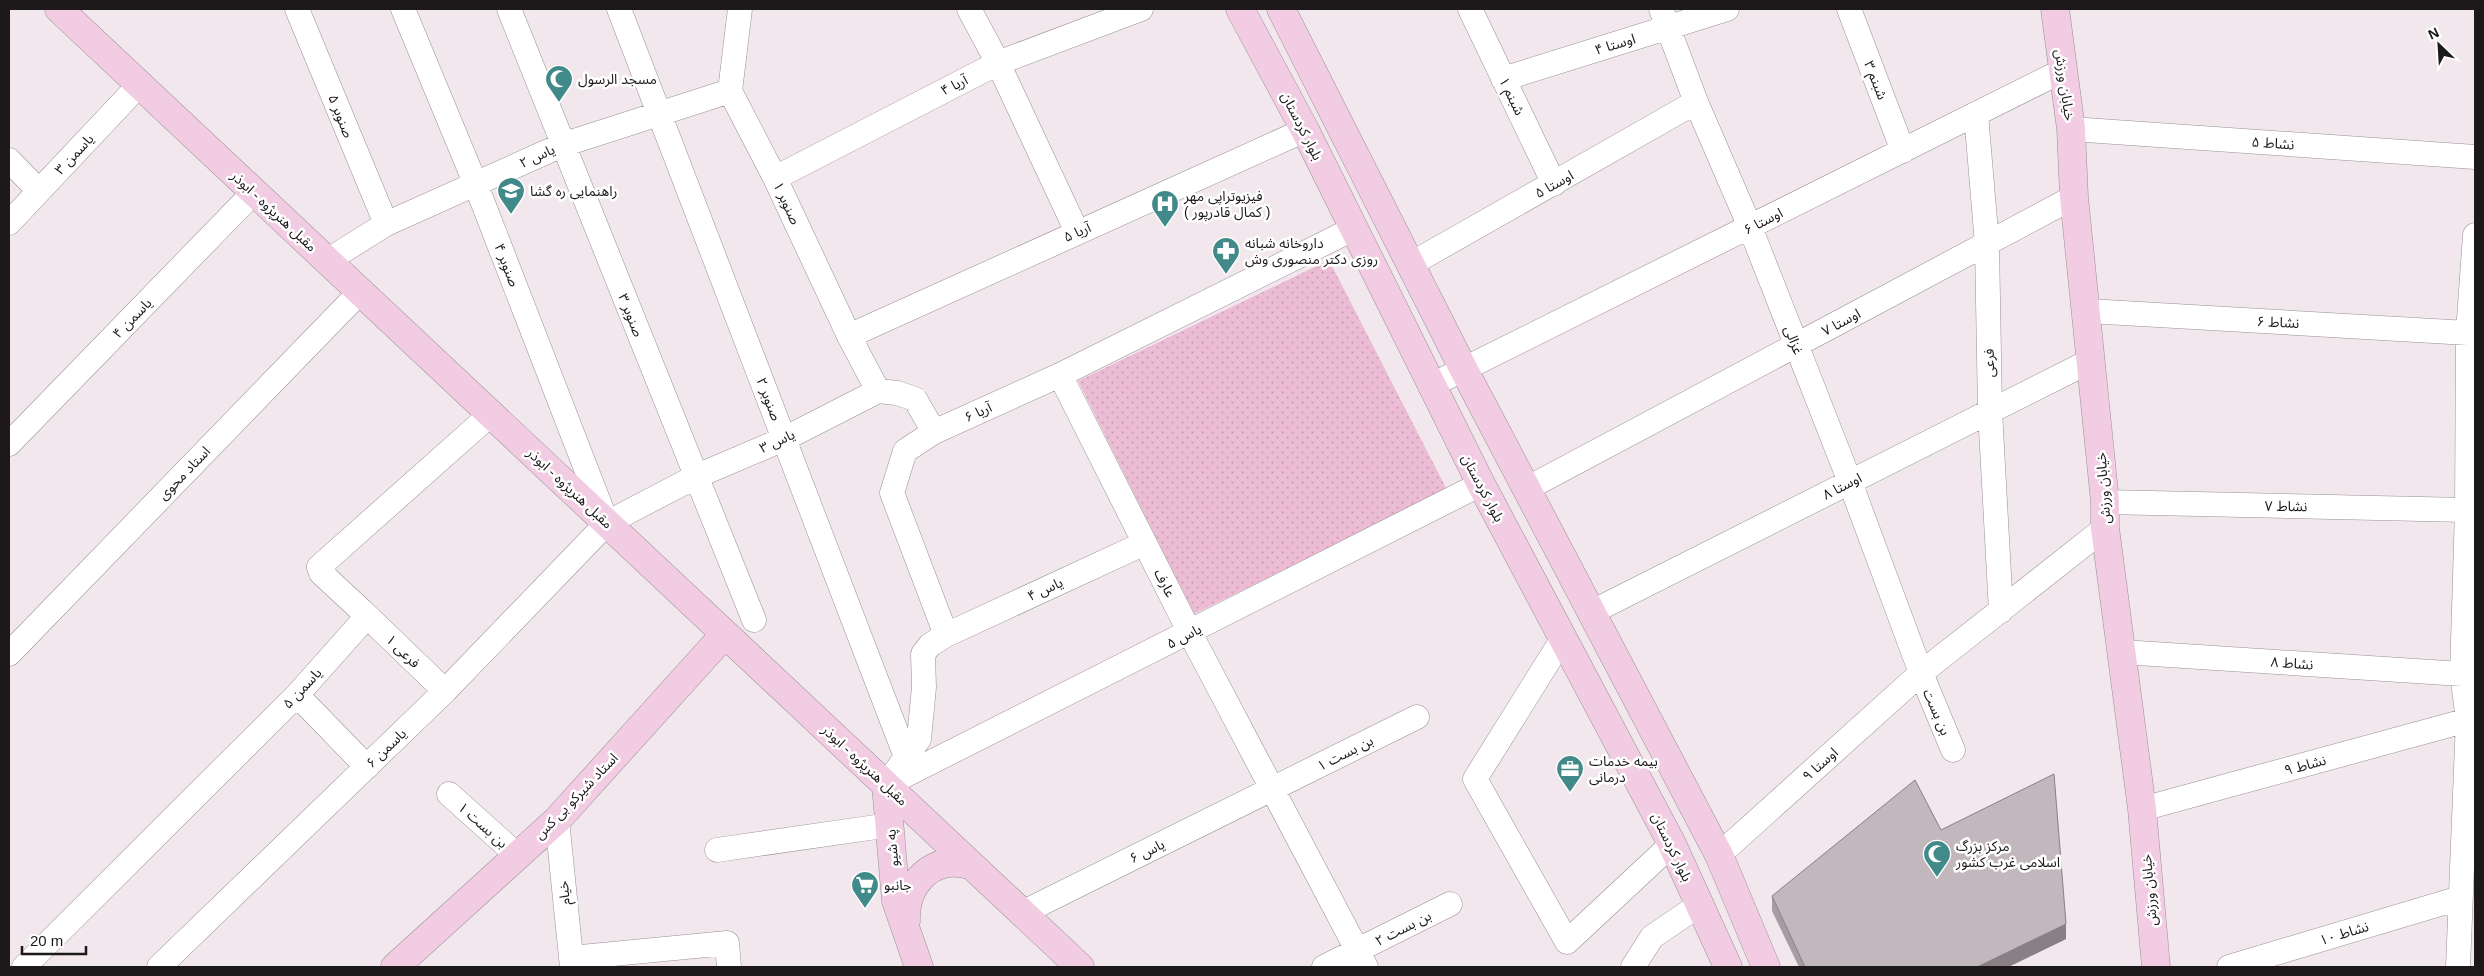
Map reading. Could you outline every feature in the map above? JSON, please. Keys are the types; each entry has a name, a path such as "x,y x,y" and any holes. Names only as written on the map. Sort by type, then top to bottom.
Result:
{"street":[{"name":"مقبل هنرپژوه - ابوذر","path":"59,9 1080,967"},
{"name":"صنوبر ۵","path":"297,9 386,224"},
{"name":"صنوبر ۴","path":"403,9 476,185 607,523"},
{"name":"صنوبر ۳","path":"509,9 754,620"},
{"name":"صنوبر ۲","path":"619,9 657,113 906,757"},
{"path":"730,91 740,9"},
{"path":"969,9 998,63 1077,232"},
{"name":"آریا ۴","path":"775,178 998,63 1141,9"},
{"name":"بلوار کردستان","path":"1240,9 1305,130 1430,386 1672,844 1728,967"},
{"path":"1281,9 1464,370 1528,488 1719,855 1766,967"},
{"name":"شبنم ۱","path":"1470,9 1554,184"},
{"name":"اوستا ۴","path":"1503,79 1664,18 1727,9"},
{"name":"شبنم ۳","path":"1849,9 1902,151"},
{"name":"خیابان ورزش","path":"2055,9 2071,129 2074,197 2088,311 2105,515 2142,810 2156,967"},
{"name":"غزالی","path":"1664,18 1696,102 1750,227 1850,482 1921,673"},
{"name":"اوستا ۶","path":"1430,386 2062,71"},
{"name":"یاسمن ۳","path":"9,223 140,84"},
{"name":"یاس ۲","path":"327,260 386,224 562,145 730,91"},
{"name":"صنوبر ۱","path":"730,91 775,178 848,336 878,391"},
{"name":"اوستا ۵","path":"1411,264 1696,102"},
{"name":"فرعی","path":"1976,114 1987,244 1990,411 2001,611"},
{"name":"نشاط ۵","path":"2071,129 2475,157"},
{"name":"آریا ۵","path":"848,336 1305,130"},
{"path":"9,160 39,191"},
{"name":"یاسمن ۴","path":"9,444 254,192"},
{"name":"اوستا ۷","path":"1528,488 2074,197"},
{"name":"آریا ۶","path":"946,635 892,493 905,451 934,432 1060,374 1353,229"},
{"path":"2458,967 2468,720 2462,674 2467,510 2468,333 2475,235"},
{"name":"استاد محوی","path":"9,654 360,292"},
{"name":"نشاط ۶","path":"2088,311 2468,333"},
{"name":"اوستا ۸","path":"1592,612 2092,360"},
{"name":"عارف","path":"1060,374 1190,633 1361,959"},
{"path":"878,391 897,392 915,399 934,432"},
{"name":"یاس ۳","path":"607,523 696,476 784,439 878,391"},
{"path":"362,611 321,573 319,567 491,414"},
{"name":"یاس ۵","path":"886,785 1190,633 1481,484"},
{"name":"نشاط ۷","path":"2105,515 2467,510"},
{"name":"اوستا ۹","path":"1719,855 1921,673 2001,611 2105,515"},
{"name":"یاسمن ۶","path":"159,967 444,691 607,523"},
{"name":"یاس ۴","path":"946,635 1145,544"},
{"name":"فرعی ۱","path":"362,611 444,691"},
{"name":"یاسمن ۵","path":"24,967 297,696 362,622 362,611"},
{"name":"استاد شیرکو بی کس","path":"395,967 557,820 725,634"},
{"path":"886,785 919,739 923,711 924,654 930,645 946,635"},
{"path":"1564,638 1475,779 1568,942 1672,844"},
{"name":"نشاط ۸","path":"2122,652 2462,674"},
{"name":"بن بست","path":"1921,673 1954,750"},
{"path":"297,696 367,767"},
{"name":"بن بست ۱","path":"1272,789 1417,717"},
{"name":"نشاط ۹","path":"2142,810 2468,720"},
{"name":"په شیو","path":"886,785 896,901 920,967"},
{"name":"یاس ۶","path":"1022,912 1272,789"},
{"name":"بن بست ۱","path":"449,794 517,855"},
{"name":"خیام","path":"557,820 571,963"},
{"path":"717,850 890,825"},
{"path":"908,935 906,909 908,896 923,875 934,867 947,863 960,862 972,866"},
{"name":"نشاط ۱۰","path":"2229,967 2460,898"},
{"name":"بن بست ۲","path":"1324,967 1361,959 1450,904"},
{"path":"1633,967 1652,937 1699,905"},
{"path":"571,963 727,943 729,967"}],"shaded area":[{"path":"1329,260 1447,490 1194,614 1078,381"}],"building":[{"name":"مرکز بزرگ اسلامی غرب کشور","path":"2054,774 2066,924 1977,967 1805,967 1772,896 1915,780 1941,830"}],"place":[{"name":"مسجد الرسول","path":"559,103"},
{"name":"راهنمایی ره گشا","path":"511,215"},
{"name":"فیزیوتراپی مهر ( کمال قادرپور )","path":"1165,228"},
{"name":"داروخانه شبانه روزی دکتر منصوری وش","path":"1226,275"},
{"name":"بیمه خدمات درمانی","path":"1570,793"},
{"name":"مرکز بزرگ اسلامی غرب کشور","path":"1937,878"},
{"name":"جانبو","path":"865,909"}]}
